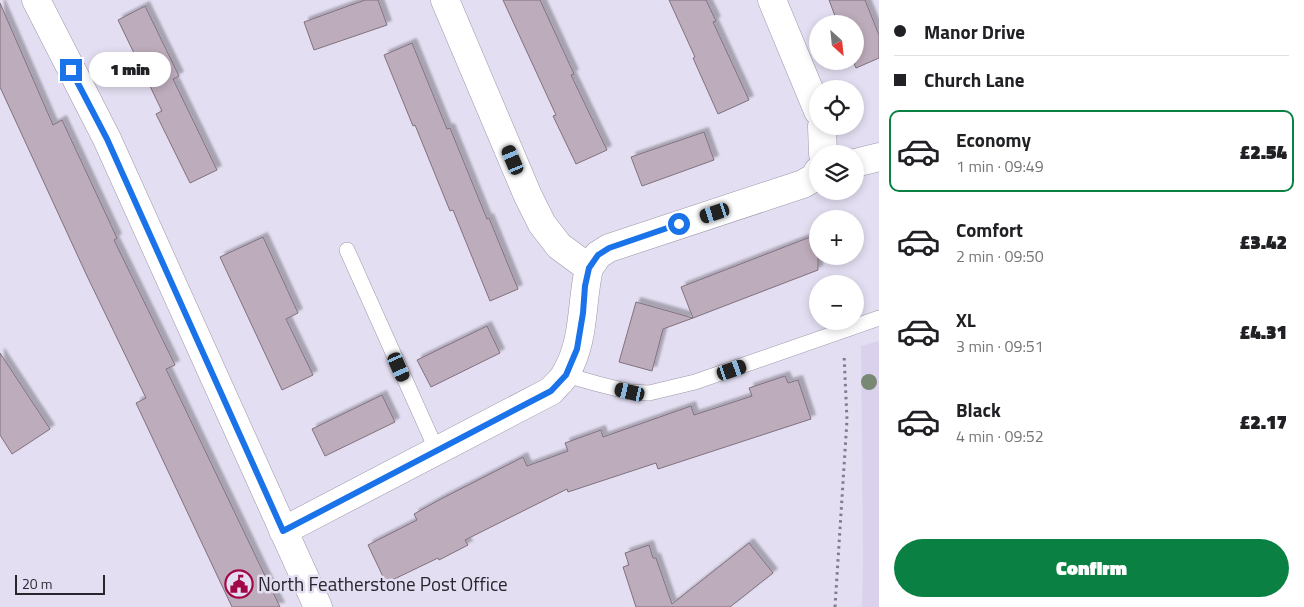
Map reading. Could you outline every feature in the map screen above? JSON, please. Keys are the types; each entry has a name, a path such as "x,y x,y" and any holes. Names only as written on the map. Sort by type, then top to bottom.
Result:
{"street":[{"path":"36,0 107,139 318,607"},
{"path":"445,0 542,224 558,246 589,268"},
{"path":"772,0 809,89"},
{"path":"864,161 879,157"},
{"path":"283,531 551,391 566,375 577,349 589,268 598,255 609,248 803,184 809,180"}],"lane":[{"path":"347,250 437,451"},
{"path":"864,323 879,318"},
{"path":"566,375 630,392 649,393 695,382 842,330"}],"path":[{"path":"835,607 847,420 842,330"}],"shaded area":[{"path":"879,341 879,607 862,607 861,346"}],"building":[{"path":"365,0 378,0 387,25 314,50 304,22"},
{"path":"503,0 540,0 574,74 571,75 607,150 576,164 553,116 556,115"},
{"path":"669,0 706,0 716,21 713,22 749,100 718,114"},
{"path":"829,0 865,0 879,35 879,58 864,65 864,15 835,15"},
{"path":"0,3 53,125 62,120 117,238 114,240 175,365 166,369 280,607 232,607 136,403 146,398 87,276 0,87"},
{"path":"145,6 179,76 173,79 217,170 190,183 156,114 162,111 118,20"},
{"path":"412,43 447,129 450,128 518,289 490,301 453,210 450,211 384,55"},
{"path":"704,132 714,160 642,186 631,157"},
{"path":"263,237 298,313 286,319 313,375 282,390 220,257"},
{"path":"809,237 809,265 818,265 818,270 693,318 681,287"},
{"path":"636,302 693,318 663,329 652,371 619,362"},
{"path":"487,326 500,353 431,387 417,360"},
{"path":"0,353 50,429 12,454 0,435"},
{"path":"785,376 788,383 798,380 811,419 658,469 656,463 568,492 567,489 465,540 468,545 386,583 368,545 417,520 414,514 523,457 527,466 568,451 565,443 601,430 603,437 691,406 694,415 752,396 749,388"},
{"path":"382,395 395,422 325,456 312,429"},
{"path":"749,543 773,573 730,607 636,607 623,567 629,565 625,553 649,545 653,558 656,558 672,604"}],"place":[{"name":"North Featherstone Post Office","path":"239,584"}],"route":[{"path":"71,70 107,139 283,531 551,391 566,375 577,349 589,268 598,255 609,248 679,224"}]}
